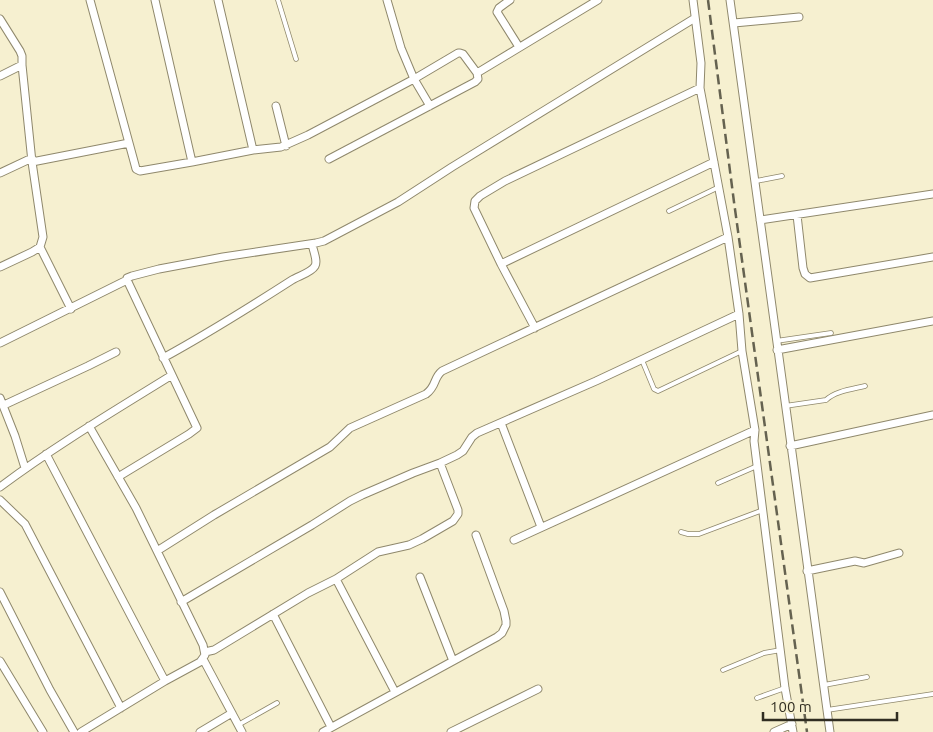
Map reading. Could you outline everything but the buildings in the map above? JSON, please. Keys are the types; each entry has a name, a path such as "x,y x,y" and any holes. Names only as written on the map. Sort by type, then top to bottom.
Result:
{"street":[{"path":"90,0 134,165 136,169 140,170 286,146 414,79 460,52 477,73 478,79 475,82 329,159"},
{"path":"155,0 192,162"},
{"path":"218,0 253,150"},
{"path":"387,0 400,48 414,79 430,106"},
{"path":"510,0 499,8 497,12 519,47"},
{"path":"477,73 598,0"},
{"path":"693,0 701,63 700,88 728,238 739,314 742,351 755,430 754,441 780,650 792,728 774,732"},
{"path":"730,0 830,732"},
{"path":"734,23 799,17"},
{"path":"0,343 71,309 126,281 127,278 132,276 223,257 312,244 328,238 398,202 695,18"},
{"path":"0,19 22,56 32,160 43,237 40,247 0,268"},
{"path":"0,76 22,65"},
{"path":"535,328 474,208 477,198 505,181 700,88"},
{"path":"276,106 286,146"},
{"path":"0,173 32,160 129,143"},
{"path":"502,264 714,162"},
{"path":"760,220 933,194"},
{"path":"797,214 803,268 810,278 933,258"},
{"path":"157,551 330,447 350,428 426,394 433,388 437,376 442,371 728,238"},
{"path":"163,358 235,317 310,270 315,266 316,262 312,244"},
{"path":"40,247 71,309"},
{"path":"118,476 197,429 126,281"},
{"path":"181,602 356,498 457,455 463,451 477,433 739,314"},
{"path":"778,350 933,321"},
{"path":"4,405 116,352"},
{"path":"0,487 25,468 89,426 172,375"},
{"path":"0,398 25,468"},
{"path":"790,446 933,415"},
{"path":"501,423 541,527"},
{"path":"89,426 136,508 203,645 204,656 240,729"},
{"path":"514,540 755,430"},
{"path":"46,454 165,681"},
{"path":"81,732 378,552 409,544 453,520 458,510 440,463"},
{"path":"0,500 25,524 121,708"},
{"path":"323,732 502,633 506,625 504,611 476,534"},
{"path":"807,571 855,561 864,563 899,553"},
{"path":"420,577 453,661"},
{"path":"336,579 395,692"},
{"path":"0,592 50,690 74,732"},
{"path":"273,614 331,727"},
{"path":"0,661 3,672 43,732"},
{"path":"451,732 538,689"},
{"path":"200,732 232,713"}],"lane":[{"path":"278,0 296,59"},
{"path":"756,181 782,176"},
{"path":"669,211 719,187"},
{"path":"776,341 832,333"},
{"path":"642,359 654,389 658,392 742,351"},
{"path":"785,406 826,400 835,394 865,386"},
{"path":"718,483 757,466"},
{"path":"681,532 699,534 763,510"},
{"path":"723,670 764,653 780,650"},
{"path":"824,684 867,677"},
{"path":"757,698 785,688"},
{"path":"827,710 933,694"},
{"path":"240,729 277,703"}],"railway":[{"path":"708,0 807,732"}]}
